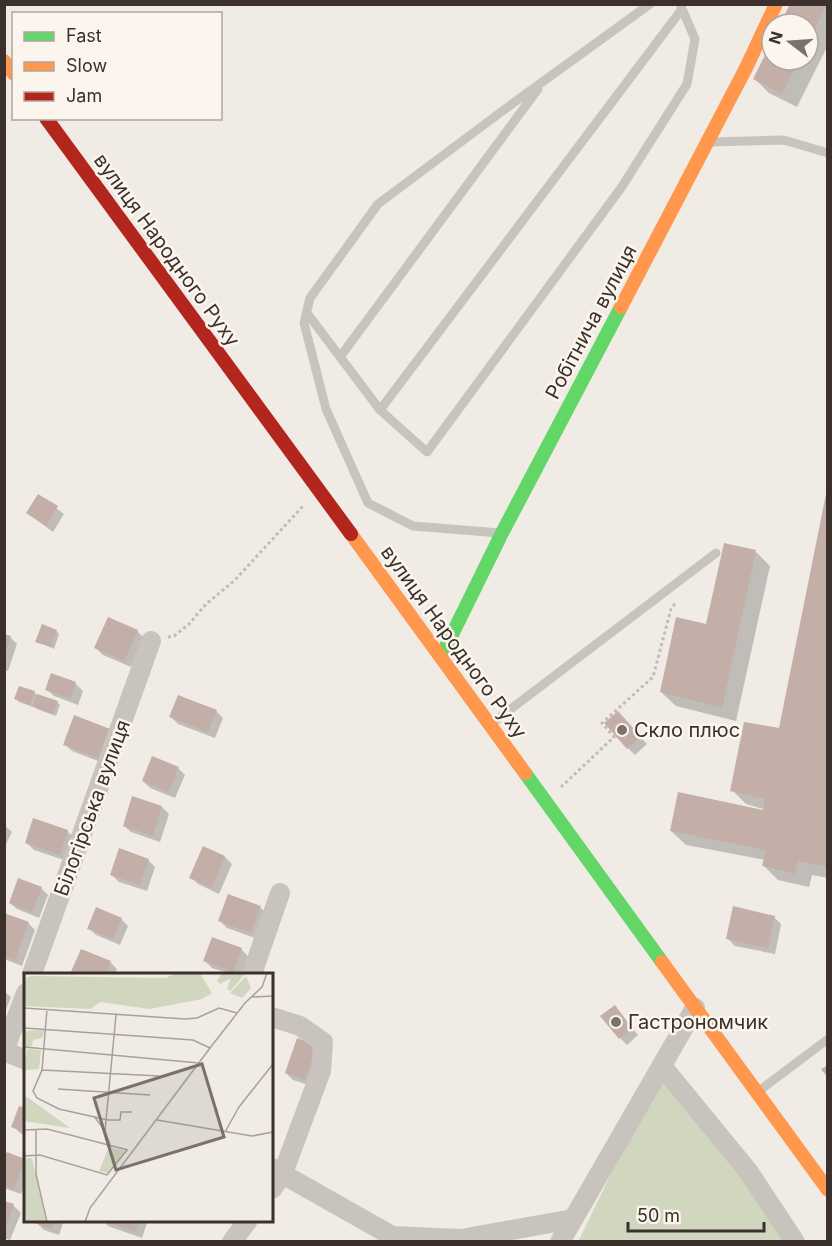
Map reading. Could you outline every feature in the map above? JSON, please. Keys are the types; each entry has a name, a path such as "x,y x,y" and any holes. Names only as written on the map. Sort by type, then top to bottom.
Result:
{"main road":[{"name":"Робітнича вулиця","path":"441,657 502,533 746,68 776,4"},
{"name":"вулиця Народного Руху","path":"47,120 828,1190"}],"street":[{"name":"Білогірська вулиця","path":"33,973 151,641"},
{"path":"253,973 280,893"},
{"path":"24,998 4,1051 24,1059"},
{"path":"560,1242 695,1008"},
{"path":"273,1017 300,1026 322,1042 321,1071 275,1176 392,1239 461,1239 573,1219"},
{"path":"662,1066 748,1171 795,1242"},
{"path":"232,1242 247,1222"}],"lane":[{"path":"502,533 413,526 368,503 326,409 304,323 310,298 378,204 650,4"},
{"path":"307,313 380,410 427,452 621,188 687,84 695,39 681,7 380,410"},
{"path":"340,357 544,81"},
{"path":"708,142 784,140 828,153"},
{"path":"490,725 716,553"},
{"path":"757,1093 828,1039"}],"path":[{"path":"151,641 174,636 189,624 206,604 234,581 318,489"},
{"path":"546,801 615,736 602,723 653,677 671,609 677,601"}],"green space":[{"path":"665,1080 757,1199 785,1242 578,1242 640,1114"}],"building":[{"path":"790,4 827,4 820,18 820,12 786,12"},
{"path":"760,65 760,72 793,72 782,94 753,79"},
{"path":"38,494 58,506 46,526 26,513"},
{"path":"826,494 828,867 798,861 795,874 762,866 766,850 670,831 678,792 763,810 765,799 730,791 744,722 779,728"},
{"path":"724,543 756,550 722,708 660,692 676,617 706,624"},
{"path":"108,617 138,630 124,661 94,648"},
{"path":"42,624 57,630 51,647 35,642"},
{"path":"4,634 11,636 5,653 4,653"},
{"path":"51,673 76,682 71,699 45,690"},
{"path":"19,686 35,691 30,705 14,699"},
{"path":"37,694 58,701 53,714 33,707"},
{"path":"178,695 217,710 208,732 169,717"},
{"name":"Скло плюс","path":"618,711 641,737 627,749 604,723"},
{"path":"74,715 110,729 99,758 63,745"},
{"path":"152,756 179,767 168,792 142,781"},
{"path":"132,796 162,806 153,836 123,826"},
{"path":"33,818 68,830 60,855 25,843"},
{"path":"203,846 225,856 212,888 189,878"},
{"path":"119,848 149,859 140,885 110,875"},
{"path":"18,878 42,887 32,912 9,903"},
{"path":"228,894 261,906 251,933 218,921"},
{"path":"733,906 775,916 768,948 726,939"},
{"path":"96,907 122,918 113,939 87,929"},
{"path":"4,913 29,922 15,960 4,956"},
{"path":"212,937 242,948 233,972 203,961"},
{"path":"81,949 111,961 106,973 70,973"},
{"name":"Гастрономчик","path":"615,1005 632,1028 619,1039 600,1016"},
{"path":"297,1038 317,1045 305,1080 285,1073"},
{"path":"828,1065 828,1078 821,1069"},
{"path":"19,1106 24,1107 24,1132 11,1127"},
{"path":"7,1152 24,1159 14,1189 4,1185 4,1158"},
{"path":"4,1201 14,1204 5,1230 4,1230"},
{"path":"35,1222 54,1222 52,1229"},
{"path":"109,1222 138,1222 135,1232"}],"traffic: fast":[{"path":"441,657 502,533 621,307"},
{"path":"525,773 662,962"}],"traffic: slow":[{"path":"621,307 746,68 776,4"},
{"path":"4,61 12,71"},
{"path":"351,534 525,773"},
{"path":"662,962 828,1190"}],"traffic: jam":[{"path":"47,120 351,534"}],"place":[{"name":"Скло плюс","path":"622,730"},
{"name":"Гастрономчик","path":"616,1022"}]}
